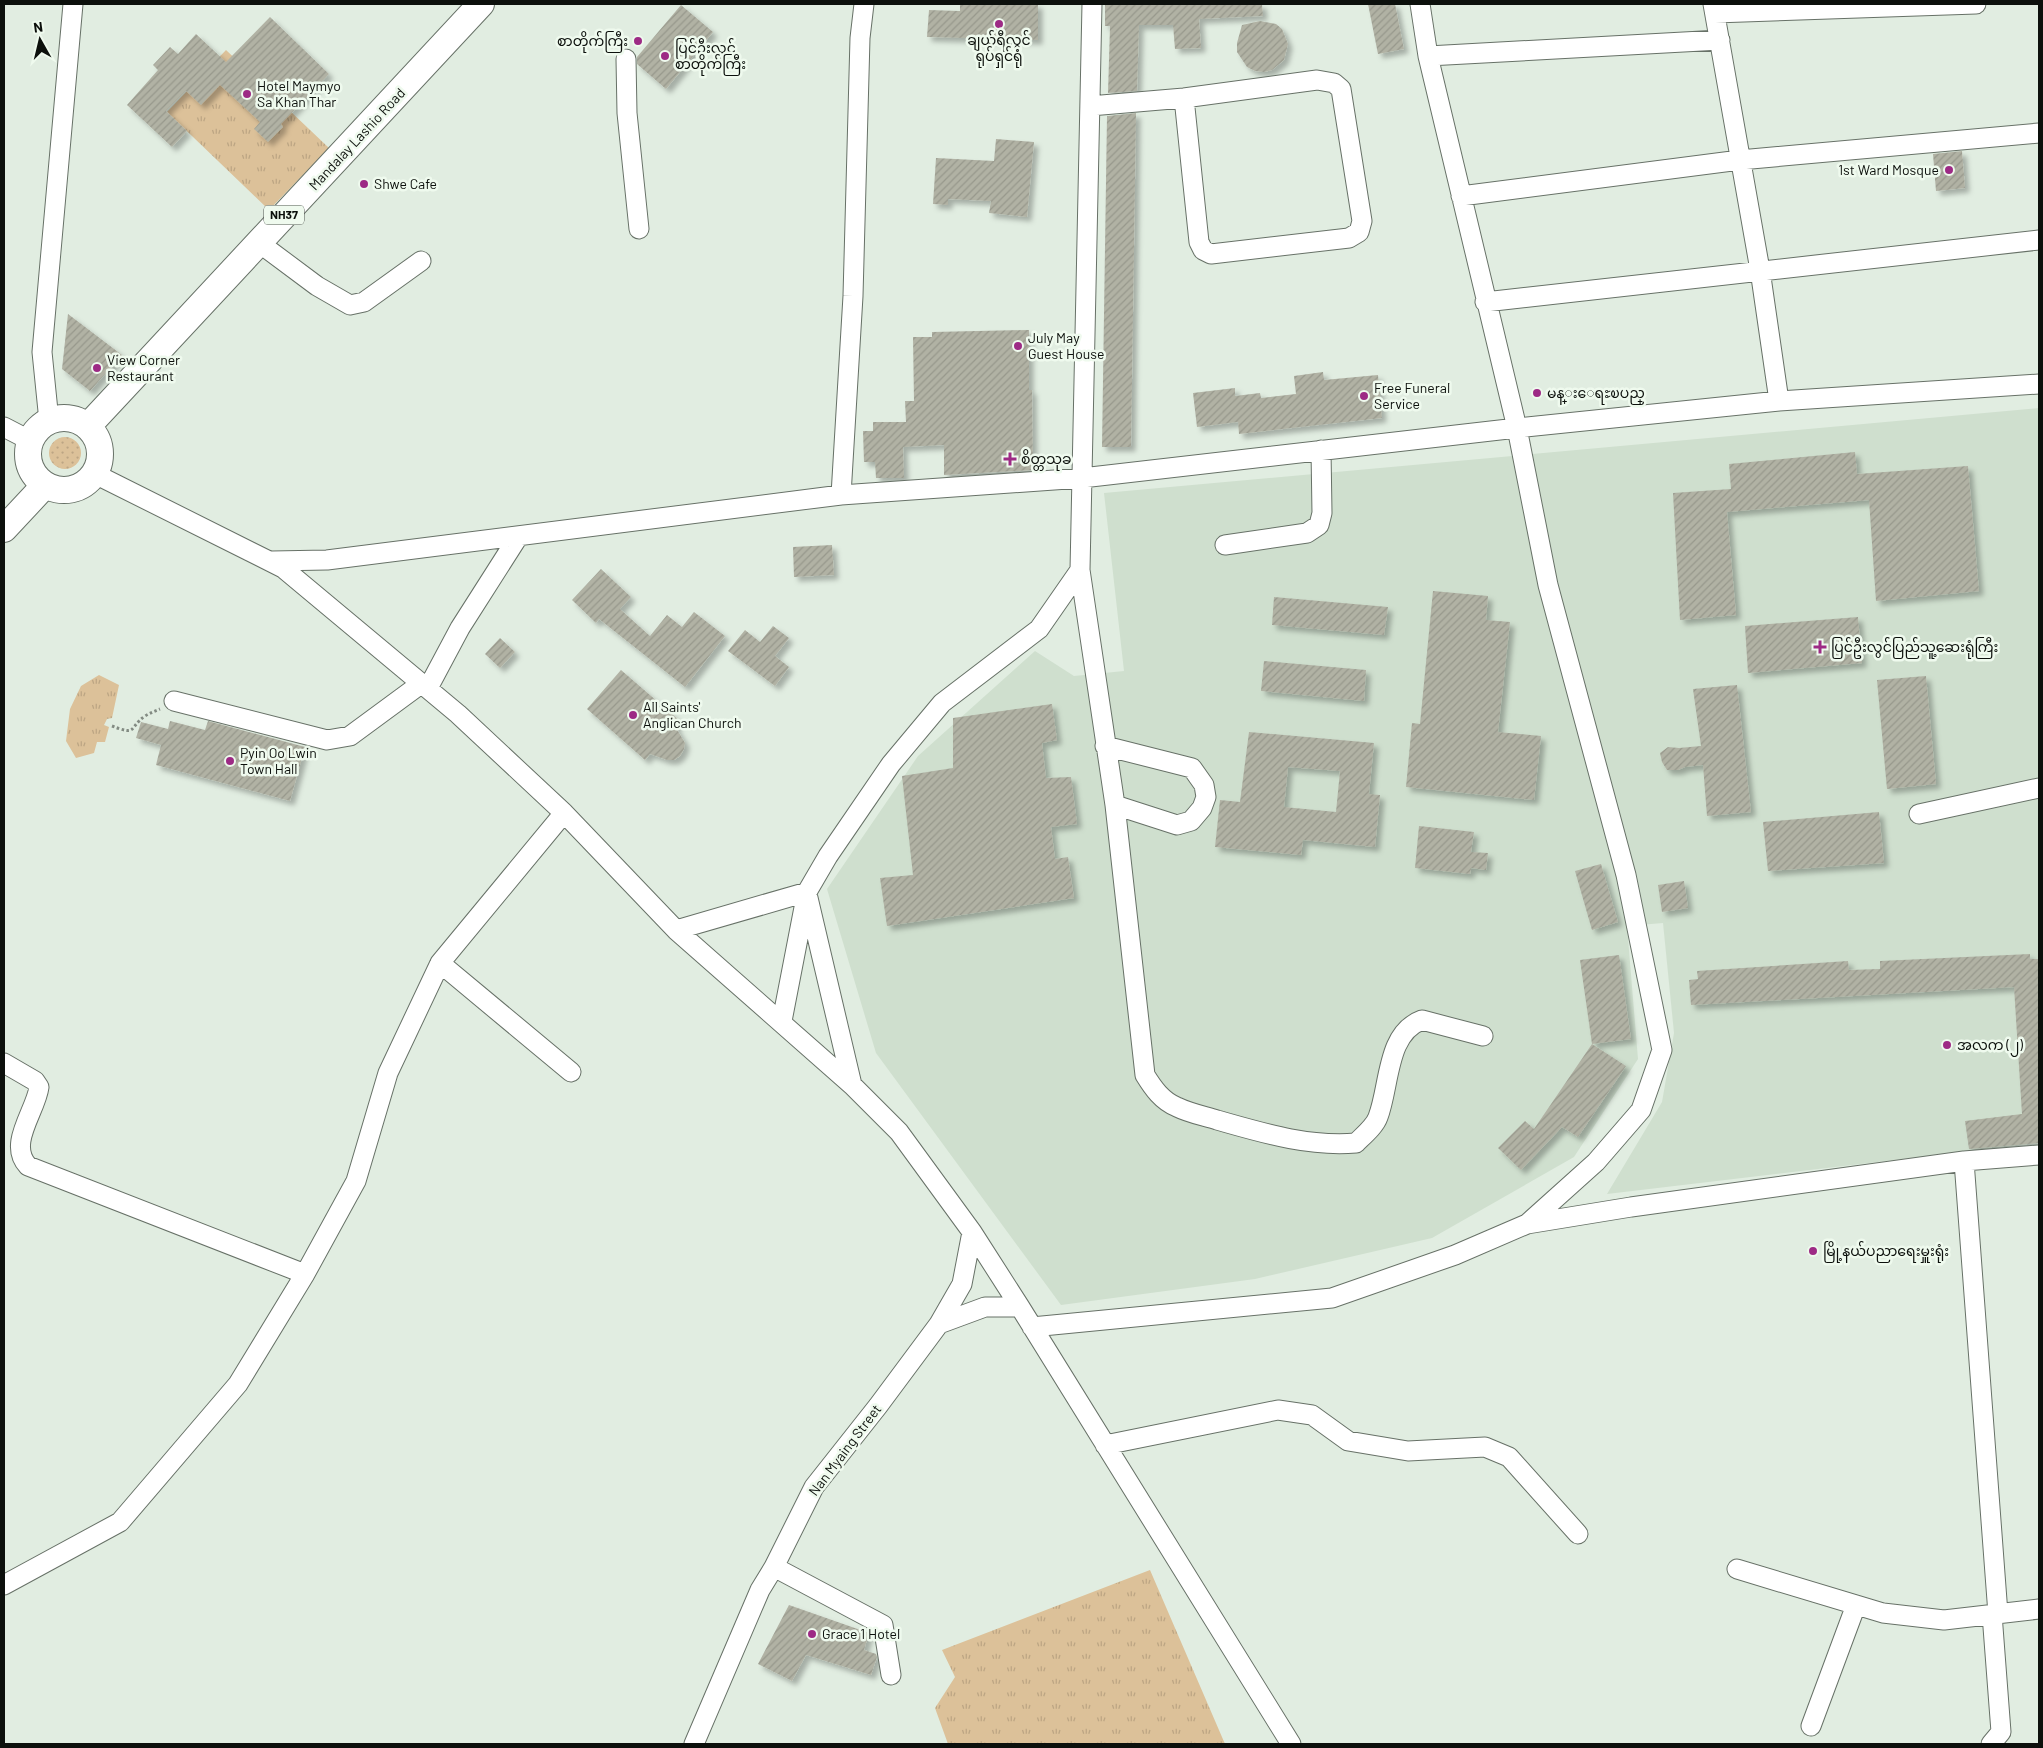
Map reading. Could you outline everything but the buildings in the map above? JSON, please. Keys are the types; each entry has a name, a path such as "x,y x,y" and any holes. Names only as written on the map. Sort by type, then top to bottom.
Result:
{"highway":[{"name":"Mandalay Lashio Road","path":"88,426 481,4"},
{"path":"59,418 69,418 88,426 100,444 101,454 95,474 88,482 78,488 56,489 45,485 32,470 28,461 30,441 41,426 59,418"},
{"path":"4,529 45,485"}],"street":[{"path":"49,421 42,352 74,4"},
{"path":"841,495 853,296 860,38 864,4"},
{"path":"1092,4 1080,570 1114,805 1145,1075 1156,1094 1176,1107 1243,1128 1299,1142 1356,1143 1378,1119 1394,1054 1402,1034 1414,1023 1422,1020 1483,1036"},
{"path":"1420,4 1428,56 1462,196 1485,302 1517,428 1548,585 1626,874 1662,1050 1641,1110 1596,1162 1527,1224"},
{"path":"1779,401 1760,270 1714,8 1976,4"},
{"path":"1428,56 1720,40"},
{"path":"626,59 627,112 640,229"},
{"path":"1090,106 1184,98 1318,80 1334,82 1341,89 1362,220 1359,232 1349,238 1211,254 1203,250 1199,242 1184,98"},
{"path":"1462,196 1740,160 2039,133"},
{"path":"1485,302 2039,240"},
{"path":"258,242 317,286 350,304 364,302 421,261"},
{"path":"272,561 327,560 841,495 1082,478 1517,428 1779,401 2039,384"},
{"path":"4,426 30,441"},
{"path":"1225,544 1307,533 1319,525 1322,513 1321,450"},
{"path":"95,474 283,568 458,714 564,813 676,930 782,1021 852,1085 899,1132 972,1232 1292,1744"},
{"path":"174,702 327,740 350,736 425,686 518,537"},
{"path":"782,1021 807,892 828,856 898,756 942,703 1039,629 1080,570"},
{"path":"1105,746 1192,768 1204,785 1206,797 1202,808 1191,821 1177,825 1114,805"},
{"path":"1919,814 2039,788"},
{"path":"4,1585 120,1522 238,1384 305,1274 356,1181 388,1073 440,962 564,813"},
{"path":"676,930 807,892"},
{"path":"807,892 852,1085"},
{"path":"440,962 571,1072"},
{"path":"4,1063 35,1081 39,1087 36,1102 20,1144 20,1155 28,1166 305,1274"},
{"path":"1032,1327 1332,1298 1455,1255 1527,1224 1631,1207 1964,1161 2039,1155"},
{"path":"1964,1161 1995,1614 2001,1732 1991,1744"},
{"name":"Nan Myaing Street","path":"694,1744 760,1590 774,1567 814,1487 939,1324 962,1284 972,1232"},
{"path":"939,1324 985,1307 1020,1307"},
{"path":"1105,1445 1278,1410 1312,1415 1348,1441 1408,1451 1485,1447 1509,1457 1578,1534"},
{"path":"774,1567 883,1625 891,1676"},
{"path":"1737,1569 1883,1613 1944,1620 2039,1609"},
{"path":"1811,1726 1856,1605"}],"path":[{"path":"112,726 125,731 134,729 144,717 174,702"}],"shaded area":[{"path":"2039,408 2039,1143 1607,1194 1662,1102 1674,1033 1663,923 1627,926 1638,1059 1574,1157 1432,1238 1255,1279 1061,1305 876,1053 827,889 918,756 1035,651 1074,676 1124,671 1104,493"}],"green space":[{"path":"226,50 329,148 269,210 167,112"},
{"path":"65,437 77,441 81,453 77,465 65,469 53,465 49,453 53,441"},
{"path":"99,675 119,685 112,718 107,719 104,725 109,727 105,742 97,742 94,753 76,758 66,741 70,709 81,686"},
{"path":"1150,1570 1225,1744 948,1744 935,1708 955,1677 942,1650"}],"place":[{"name":"ချယ်ရီလွင် ရုပ်ရှင်ရုံ","path":"999,24"},
{"name":"စာတိုက်ကြီး","path":"638,41"},
{"name":"ပြင်ဦးလွင် စာတိုက်ကြီး","path":"665,56"},
{"name":"Hotel Maymyo Sa Khan Thar","path":"247,94"},
{"name":"1st Ward Mosque","path":"1949,170"},
{"name":"Shwe Cafe","path":"364,184"},
{"name":"July May Guest House","path":"1018,346"},
{"name":"View Corner Restaurant","path":"97,368"},
{"name":"မန္းေရႊၿပည္","path":"1537,393"},
{"name":"Free Funeral Service","path":"1364,396"},
{"name":"စိတ္တသုခ","path":"1010,459"},
{"name":"ပြင်ဦးလွင်ပြည်သူ့ဆေးရုံကြီး","path":"1820,647"},
{"name":"All Saints' Anglican Church","path":"633,715"},
{"name":"Pyin Oo Lwin Town Hall","path":"230,761"},
{"name":"အလက (၂)","path":"1947,1045"},
{"name":"မြို့နယ်ပညာရေးမှူးရုံး","path":"1813,1251"},
{"name":"Grace 1 Hotel","path":"812,1634"}]}
